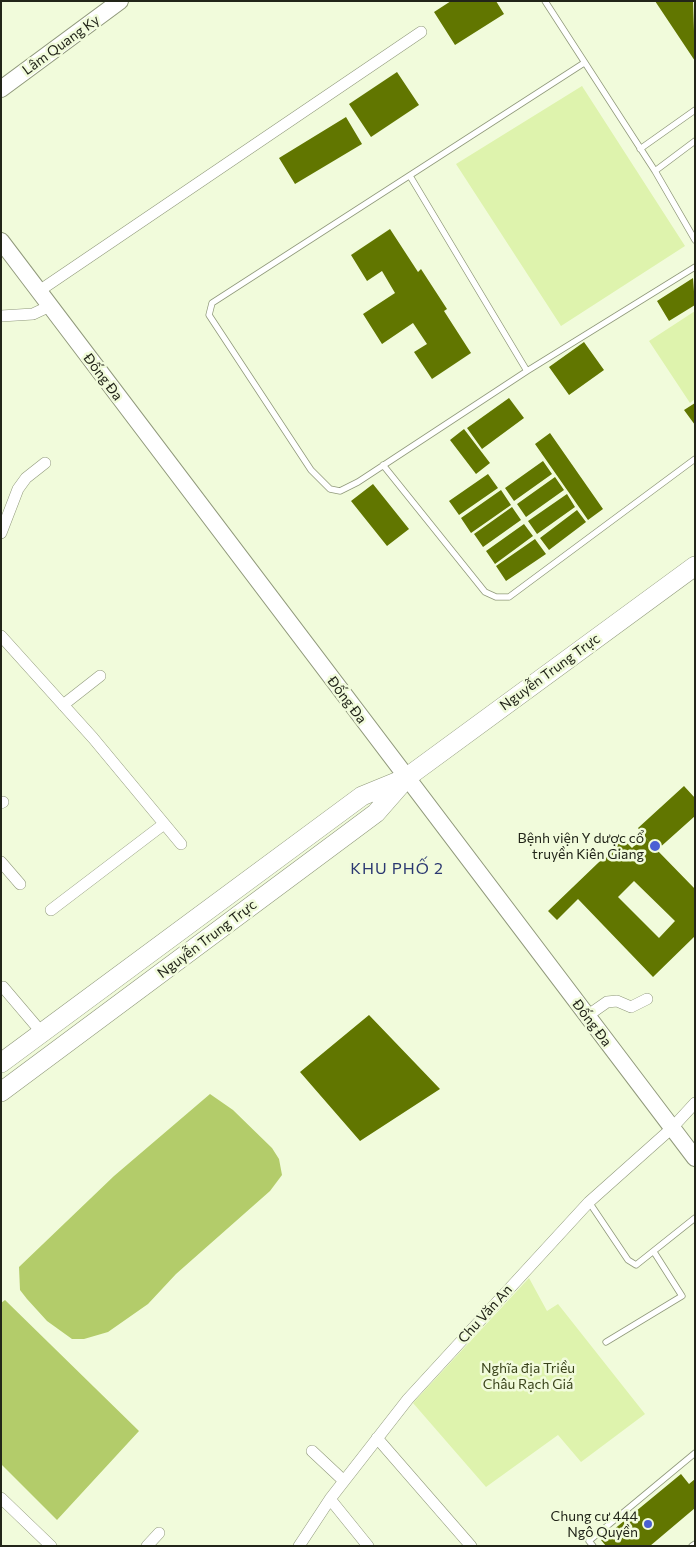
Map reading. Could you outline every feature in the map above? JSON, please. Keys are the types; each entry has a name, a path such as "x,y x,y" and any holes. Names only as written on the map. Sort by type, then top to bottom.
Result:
{"main road":[{"name":"Nguyễn Trung Trực","path":"1,1092 376,813 406,778 695,566"},
{"name":"Nguyễn Trung Trực","path":"1,1063 43,1034 362,796 406,778"}],"street":[{"name":"Lâm Quang Ky","path":"1,89 120,1"},
{"path":"39,291 421,32"},
{"name":"Đống Đa","path":"1,241 695,1158"},
{"path":"1,316 33,314 50,306"},
{"path":"1,533 18,489 26,478 45,463"},
{"path":"1,636 63,705 181,844"},
{"path":"63,705 100,676"},
{"path":"51,910 164,824"},
{"path":"1,862 20,884"},
{"path":"3,987 43,1034"},
{"path":"587,1016 607,1002 618,1001 631,1007 648,999"},
{"name":"Chu Văn An","path":"299,1546 330,1499 408,1399 589,1202 672,1128 695,1103"},
{"path":"377,1438 471,1546"},
{"path":"312,1451 344,1481"},
{"path":"1,1498 51,1546"},
{"path":"330,1499 368,1546"},
{"path":"147,1546 159,1533"}],"lane":[{"path":"545,1 654,171 695,240"},
{"path":"584,62 212,303 209,315 311,470 330,489 340,491 527,371 695,267"},
{"path":"640,149 695,110"},
{"path":"654,171 695,141"},
{"path":"410,176 527,371"},
{"path":"383,465 485,592 496,597 510,597 695,459"},
{"path":"589,1202 628,1260 636,1265 695,1218"},
{"path":"606,1342 682,1296 654,1252"},
{"path":"593,1546 589,1541 695,1453"}],"green space":[{"path":"582,86 685,246 561,326 456,164"},
{"path":"695,311 695,399 690,403 649,341"},
{"name":"Nghĩa địa Triều Châu Rạch Giá","path":"529,1278 547,1311 558,1304 645,1414 581,1462 558,1435 486,1487 413,1403"}],"shaded area":[{"path":"210,1094 233,1110 272,1148 279,1159 282,1175 270,1191 176,1274 148,1304 108,1332 84,1339 72,1339 47,1321 20,1290 19,1267 114,1176"},
{"path":"5,1300 139,1431 57,1520 1,1464 1,1303"}],"building":[{"path":"451,1 496,1 504,14 455,45 434,12"},
{"path":"655,1 693,1 695,61"},
{"path":"397,72 419,105 371,137 349,104"},
{"path":"346,117 362,144 295,184 279,158"},
{"path":"390,229 418,272 421,269 447,309 444,311 471,353 432,379 414,352 427,344 413,323 382,344 363,314 395,293 382,271 367,281 351,255"},
{"path":"693,278 695,305 669,321 657,301"},
{"path":"584,342 604,370 569,395 549,367"},
{"path":"509,398 524,418 482,449 467,428"},
{"path":"695,403 695,425 684,410"},
{"path":"464,429 490,463 476,474 450,440"},
{"path":"550,433 603,509 588,520 535,444"},
{"path":"543,461 552,474 514,501 505,488"},
{"path":"488,474 498,488 459,515 449,501"},
{"path":"555,477 564,490 526,517 517,504"},
{"path":"373,484 409,529 387,546 351,501"},
{"path":"501,490 511,505 471,533 461,518"},
{"path":"567,494 575,507 537,534 528,521"},
{"path":"512,507 521,520 483,547 474,534"},
{"path":"577,510 586,522 549,550 540,538"},
{"path":"524,524 533,536 495,564 486,551"},
{"path":"535,539 546,554 506,581 496,566"},
{"path":"684,786 695,798 695,816 657,850 695,889 695,936 653,977 578,899 557,920 548,911 623,839 632,848 644,836 650,843 638,828","holes":["634,881 675,921 659,938 618,897"]},
{"path":"369,1015 440,1089 360,1141 300,1072"},
{"name":"Chung cư 444 Ngô Quyền","path":"681,1474 689,1484 695,1479 695,1508 650,1546 606,1546 601,1540"}],"place":[{"name":"Bệnh viện Y dược cổ truyền Kiên Giang","path":"655,846"},
{"name":"Chung cư 444 Ngô Quyền","path":"648,1524"}],"district":[{"name":"KHU PHỐ 2","path":"397,869"}]}
